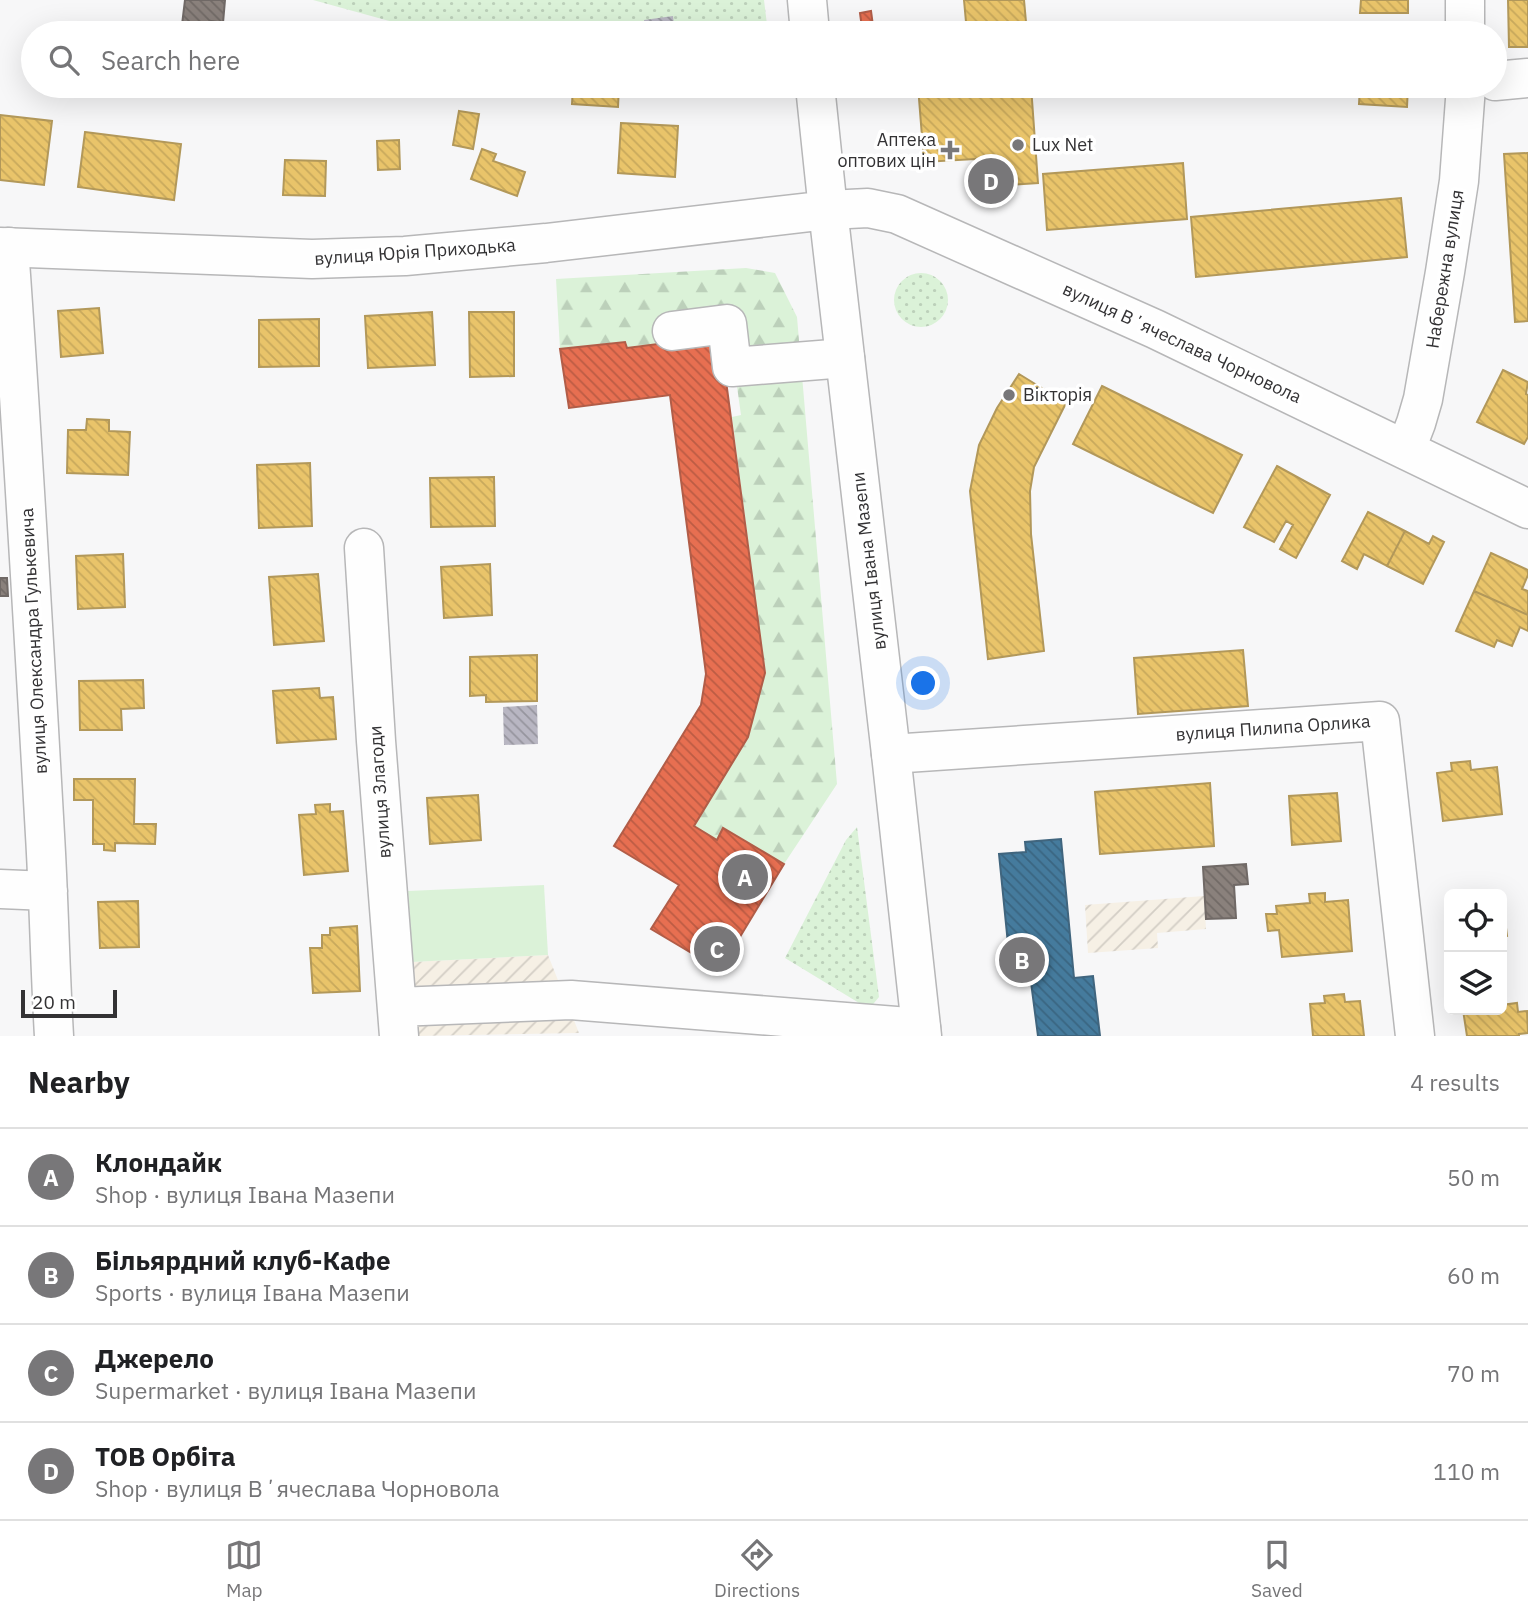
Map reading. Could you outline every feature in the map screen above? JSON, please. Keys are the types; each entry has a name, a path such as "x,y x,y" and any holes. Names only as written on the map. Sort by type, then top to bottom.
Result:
{"street":[{"path":"807,0 809,21"},
{"path":"1465,0 1465,21"},
{"path":"1507,80 1528,78"},
{"name":"вулиця Івана Мазепи","path":"816,98 921,1032"},
{"name":"Набережна вулиця","path":"1406,449 1423,400 1445,272 1459,181 1465,98"},
{"name":"вулиця Вʼячеслава Чорновола","path":"828,210 868,208 897,214 1155,329 1528,509"},
{"name":"вулиця Юрія Приходька","path":"4,247 312,260 405,256 546,243 828,210"},
{"name":"вулиця Олександра Гулькевича","path":"4,247 26,496 54,1036"},
{"path":"672,331 726,324 732,368 845,358"},
{"name":"вулиця Злагоди","path":"364,548 398,1022"},
{"name":"вулиця Пилипа Орлика","path":"891,754 1380,721 1415,1036"},
{"path":"0,889 48,891"},
{"path":"398,1022 570,1000 921,1032"}],"shaded area":[{"path":"1204,896 1206,929 1157,933 1158,948 1088,953 1085,905"},
{"path":"548,955 579,1033 415,1036 412,962"}],"green space":[{"path":"313,0 764,0 767,21 389,21"},
{"path":"746,268 775,273 797,317 837,784 784,864 724,828 717,840 694,826 748,737 765,673 732,417 741,415 727,315 720,336 627,348 625,342 560,349 556,279"},
{"path":"921,273 940,281 948,300 940,319 921,327 902,319 894,300 902,281"},
{"path":"857,827 879,997 869,1009 785,958 846,840"},
{"path":"544,885 548,955 412,962 408,891"}],"building: Homes":[{"path":"964,0 1024,0 1026,21 966,21"},
{"path":"1361,0 1408,0 1408,13 1360,13"},
{"path":"1508,0 1528,0 1528,47 1509,47"},
{"path":"572,98 618,98 618,107 572,104"},
{"path":"919,98 1032,98 1038,183 977,187 975,159 924,162"},
{"path":"1359,98 1407,98 1407,107 1359,104"},
{"path":"459,111 479,114 473,149 453,145"},
{"path":"0,115 52,121 44,185 0,180"},
{"path":"621,123 678,126 675,177 618,173"},
{"path":"85,132 181,144 174,200 78,187"},
{"path":"399,140 400,169 378,170 377,141"},
{"path":"482,149 496,154 493,161 525,172 517,196 471,179"},
{"path":"1528,153 1528,321 1515,322 1504,154"},
{"path":"285,160 326,161 325,196 283,195"},
{"path":"1183,163 1187,219 1047,230 1043,174"},
{"path":"1401,198 1407,257 1196,277 1191,217"},
{"path":"99,308 103,353 61,357 58,311"},
{"path":"432,312 435,365 368,368 365,316"},
{"path":"469,312 514,312 514,376 470,377"},
{"path":"319,319 319,366 259,367 259,320"},
{"path":"1503,370 1528,382 1528,437 1524,444 1477,422"},
{"path":"1019,374 1066,403 1034,467 1030,491 1031,534 1044,651 988,659 970,491 979,445 997,408"},
{"path":"1102,386 1242,455 1213,513 1073,444"},
{"path":"87,419 109,420 109,431 130,432 128,475 67,473 68,430 86,430"},
{"path":"310,463 312,526 259,528 257,465"},
{"path":"1277,466 1330,495 1296,558 1280,549 1293,525 1286,521 1274,542 1244,527"},
{"path":"494,477 495,526 431,527 430,478"},
{"path":"1368,512 1405,531 1387,566 1364,554 1357,569 1342,561"},
{"path":"1405,531 1429,544 1433,536 1444,542 1423,584 1387,566"},
{"path":"1491,553 1528,570 1522,589 1528,591 1528,615 1474,591"},
{"path":"123,554 125,607 78,609 76,556"},
{"path":"490,564 492,615 444,618 441,567"},
{"path":"318,574 324,641 274,645 269,577"},
{"path":"1474,591 1528,615 1528,631 1520,627 1512,646 1497,640 1494,647 1456,631"},
{"path":"1243,650 1248,706 1138,714 1134,658"},
{"path":"537,655 537,701 486,702 486,695 470,696 470,657"},
{"path":"143,680 144,708 121,709 122,730 80,730 79,681"},
{"path":"319,688 320,698 333,697 336,739 277,743 273,691"},
{"path":"1470,761 1471,770 1497,767 1502,814 1443,821 1437,773 1452,771 1451,763"},
{"path":"74,779 135,779 134,824 156,824 155,844 115,843 115,851 104,850 104,844 93,844 93,800 74,800"},
{"path":"1210,783 1214,846 1100,854 1095,792"},
{"path":"1337,793 1341,841 1292,845 1289,796"},
{"path":"478,795 481,840 430,844 427,798"},
{"path":"330,804 330,812 343,811 348,871 304,875 299,815 316,814 315,805"},
{"path":"1325,893 1325,902 1348,900 1352,951 1282,957 1279,930 1268,931 1266,914 1277,914 1276,906 1310,903 1309,894"},
{"path":"138,901 139,947 100,948 98,902"},
{"path":"357,926 360,991 313,993 310,948 322,948 322,935 330,935 330,928"},
{"path":"1344,994 1345,1002 1360,1001 1364,1036 1313,1036 1310,1004 1325,1003 1324,996"},
{"path":"1517,1003 1518,1012 1527,1011 1528,1033 1519,1036 1467,1036 1464,1015 1507,1015 1507,1004"}],"building: Shops":[{"path":"871,11 872,21 861,21 860,13"},
{"path":"720,336 765,673 748,737 694,826 717,840 723,828 784,864 720,970 651,929 679,885 614,846 701,705 706,674 670,395 569,408 560,349 625,342 627,348"}],"building: Public":[{"path":"1061,839 1074,978 1093,976 1100,1036 1038,1036 1031,982 1023,983 1022,973 1011,974 999,854 1026,852 1025,842"}],"building: Industry":[{"path":"185,0 225,0 223,21 182,21"},
{"path":"0,578 7,578 8,596 0,596"},
{"path":"1246,864 1248,884 1234,885 1236,918 1206,919 1203,867"}],"building: Other":[{"path":"673,16 674,21 644,21"},
{"path":"537,705 538,744 504,745 503,707"}],"place":[{"name":"Lux Net","path":"1018,145"},
{"name":"Аптека оптових цін","path":"950,150"},
{"name":"ТОВ Орбіта","path":"991,181"},
{"name":"Вікторія","path":"1009,395"},
{"name":"Клондайк","path":"745,877"},
{"name":"Джерело","path":"717,949"},
{"name":"Більярдний клуб-Кафе","path":"1022,960"}]}
